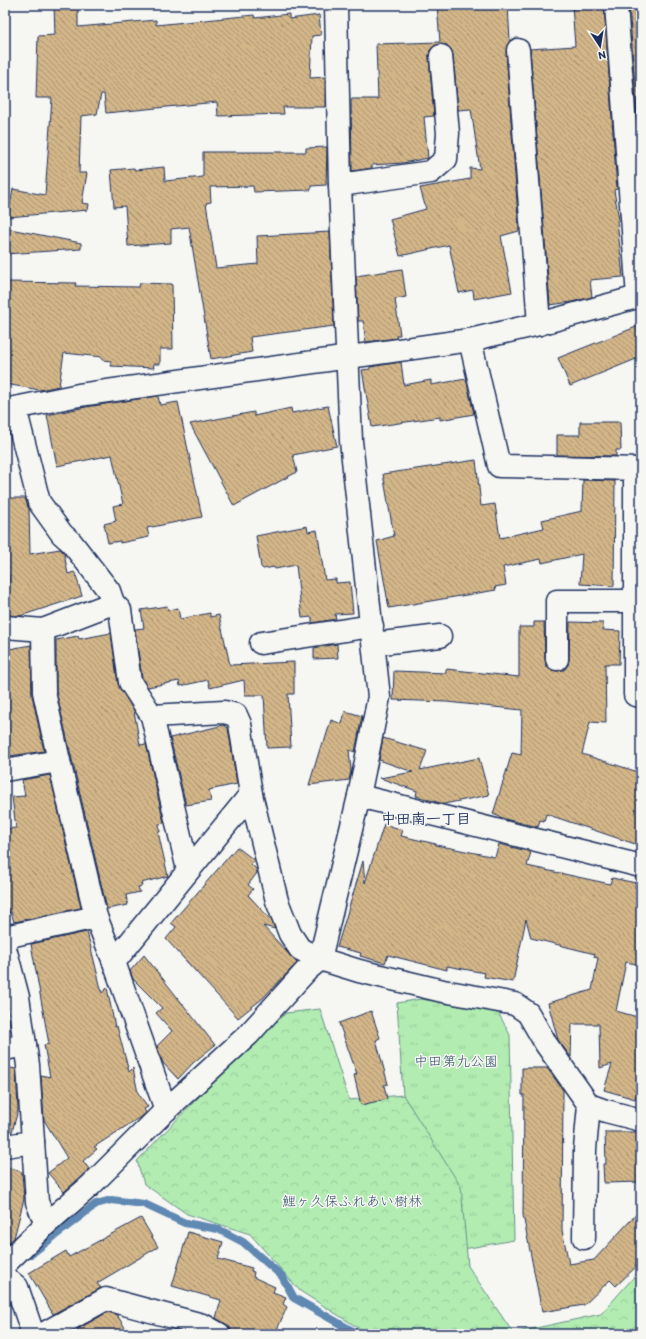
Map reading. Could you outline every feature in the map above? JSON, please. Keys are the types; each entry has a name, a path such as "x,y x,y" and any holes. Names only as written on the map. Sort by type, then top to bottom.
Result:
{"street":[{"path":"5,1264 46,1224 91,1186 166,1110 248,1035 306,971 320,959 359,796 379,697 351,441 340,185 336,5"},
{"path":"188,870 152,716 130,682 120,610 113,603 109,591 71,542 62,534 39,502 10,409 79,395 470,340 539,324 639,296 616,5"},
{"path":"518,50 539,324"},
{"path":"340,185 431,172 446,159 448,132 441,56"},
{"path":"470,340 499,466 638,469 634,601 635,695 641,696"},
{"path":"557,659 557,601 634,601"},
{"path":"5,627 43,630 113,603"},
{"path":"43,630 44,692 96,917 114,962 166,1110"},
{"path":"261,643 373,635 440,636"},
{"path":"152,716 224,712 236,715 240,724 251,794 277,901 290,934 300,949 320,959 359,971 443,991 515,1004 528,1013 546,1044 589,1105 641,1120"},
{"path":"5,770 59,761"},
{"path":"114,962 251,794"},
{"path":"359,796 641,866"},
{"path":"5,937 96,917"},
{"path":"5,948 18,997 15,1047 33,1142 37,1202 46,1224"},
{"path":"584,1238 585,1149 589,1105"},
{"path":"5,1146 33,1142"},
{"path":"5,1277 17,1287 33,1334"},
{"path":"43,1334 106,1299 203,1325 218,1334"}],"green space":[{"name":"中田第九公園","path":"421,999 498,1012 510,1035 514,1240 424,1256 403,1095 397,1003"},
{"name":"鯉ヶ久保ふれあい樹林","path":"320,1009 349,1100 403,1095 461,1187 468,1266 513,1333 601,1314 641,1269 641,1334 368,1334 300,1291 250,1234 187,1214 144,1184 137,1161 247,1047 286,1013"}],"building":[{"path":"54,5 78,5 78,27 156,20 156,25 254,15 255,18 289,14 289,19 319,15 321,35 312,36 310,78 325,77 325,107 283,107 284,114 218,116 217,102 106,113 104,94 101,94 97,114 81,116 79,173 87,173 82,203 89,204 88,210 8,217 13,189 45,195 52,98 36,98 38,36 55,35"},
{"path":"437,5 508,5 510,41 506,51 519,231 501,236 512,292 474,299 473,290 459,293 449,245 400,256 390,219 426,209 420,188 470,179 470,168 480,169 471,109 458,110 453,55 451,49 447,45 440,44 434,46 430,50 429,57 434,116 424,117 428,158 403,163 372,165 372,168 352,171 351,99 378,99 376,44 440,42"},
{"path":"572,5 604,5 617,189 614,190 619,220 617,221 623,277 590,280 592,297 550,305 530,49 575,46"},
{"path":"629,5 641,5 641,170"},
{"path":"327,147 326,185 311,186 311,190 254,192 253,186 210,187 211,202 206,203 216,268 258,264 257,236 330,232 334,326 250,337 252,352 211,359 189,227 171,229 171,243 128,246 125,206 114,207 111,170 134,168 135,170 164,167 165,181 203,177 203,152 306,152 306,148"},
{"path":"5,228 81,243 81,249 5,254"},
{"path":"402,269 406,297 395,299 400,335 396,335 397,338 366,342 363,321 358,321 356,276"},
{"path":"5,282 76,283 75,286 139,287 140,283 172,284 173,349 160,349 160,364 153,364 154,368 111,366 111,361 102,360 102,357 64,353 59,386 40,390 5,384"},
{"path":"641,325 641,357 570,386 558,358"},
{"path":"401,362 404,385 431,380 431,385 466,379 474,414 440,420 440,417 372,427 362,370 370,369 370,367"},
{"path":"158,396 160,405 178,402 202,517 147,528 149,537 120,543 120,541 108,543 104,524 116,521 113,506 123,504 112,455 57,466 47,415 86,407"},
{"path":"328,406 337,446 293,455 297,472 234,506 190,424 254,412 254,416 291,408 292,413"},
{"path":"580,422 620,422 621,450 616,450 616,456 557,455 557,435 580,435"},
{"path":"476,460 481,506 495,504 500,538 544,528 542,520 582,511 583,480 615,481 614,586 580,584 582,554 542,563 541,559 503,567 506,585 495,587 496,590 389,608 377,541 394,536 383,474"},
{"path":"5,498 25,498 29,509 30,554 60,549 64,553 68,574 74,572 76,575 82,596 20,616 8,615 9,575 5,575"},
{"path":"307,526 308,532 317,530 325,580 336,579 336,583 350,582 353,613 335,614 336,619 312,623 312,617 302,618 296,565 275,569 274,567 263,569 261,567 256,536"},
{"path":"167,606 168,610 178,608 180,619 210,613 210,617 219,615 230,665 294,662 294,694 288,694 291,747 267,748 264,695 245,695 244,680 210,688 208,680 180,686 179,681 148,687 142,678 135,629 144,628 141,610"},
{"path":"534,622 544,622 546,666 551,670 557,671 564,670 568,665 570,622 603,623 603,630 620,631 619,664 605,664 606,723 590,722 582,754 641,773 641,846 546,814 544,821 540,820 538,827 505,819 493,814 512,753 521,755 522,710 447,702 393,700 394,671 446,673 446,669 519,677 519,627 534,627"},
{"path":"111,633 118,684 134,711 140,745 146,744 164,823 159,824 160,832 158,832 168,876 141,883 142,886 138,887 140,892 126,895 128,905 107,909 56,691 56,640 78,636 79,639"},
{"path":"337,644 338,658 314,659 314,648"},
{"path":"31,645 32,695 44,751 10,756 9,749 5,749 5,653 10,653 9,649"},
{"path":"345,711 362,716 355,752 349,750 351,771 349,780 309,785 322,742 324,743 331,720 342,724"},
{"path":"224,725 228,728 237,784 209,790 211,801 186,805 170,738"},
{"path":"383,738 427,751 420,770 479,758 489,795 444,804 416,796 417,791 380,778 413,772 379,760"},
{"path":"50,775 81,908 14,922 11,912 5,913 5,829 16,828 12,797 25,796 22,780"},
{"path":"384,824 403,830 401,836 436,845 495,857 499,844 531,852 527,866 610,884 612,878 636,883 635,888 641,889 641,965 626,962 616,1011 641,1018 641,1079 635,1099 604,1090 612,1064 600,1068 599,1024 572,1024 571,1057 558,1040 548,1003 592,990 598,958 594,957 595,954 531,938 526,919 513,982 484,977 485,973 447,966 447,970 388,955 385,963 360,956 361,953 337,947 363,861 365,883"},
{"path":"237,847 254,860 251,864 256,869 257,873 248,885 253,889 248,895 272,921 275,929 263,926 297,963 263,998 238,1018 166,939 176,927 171,923"},
{"path":"87,932 102,993 107,988 115,1027 117,1026 129,1072 133,1068 138,1093 148,1107 144,1109 145,1114 94,1147 97,1149 83,1161 89,1169 64,1192 48,1173 67,1158 44,1120 41,1075 50,1077 44,1045 49,1044 31,944"},
{"path":"144,955 215,1045 194,1062 178,1079 163,1063 157,1046 172,1031 156,1013 162,1008 133,979 130,971"},
{"path":"371,1011 380,1038 376,1040 388,1084 384,1085 387,1099 361,1105 354,1075 357,1074 339,1023"},
{"path":"5,1067 16,1069 18,1110 12,1132 5,1133"},
{"path":"522,1068 547,1068 563,1090 562,1230 569,1264 594,1260 641,1209 641,1262 616,1286 610,1280 584,1305 542,1312 523,1215 524,1095 522,1095"},
{"path":"605,1132 641,1132 641,1182 604,1183 603,1164 606,1164"},
{"path":"5,1166 22,1172 24,1199 14,1238 5,1246"},
{"path":"141,1218 158,1247 97,1283 101,1288 53,1314 29,1273 66,1251 69,1257"},
{"path":"188,1232 223,1242 218,1259 252,1268 251,1271 254,1272 253,1277 275,1287 273,1292 286,1297 283,1304 287,1307 275,1334 231,1334 230,1327 216,1318 221,1300 172,1286"},
{"path":"108,1312 117,1315 129,1334 69,1334"}],"waterway":[{"path":"31,1254 96,1204 111,1200 144,1204 185,1223 218,1229 243,1242 282,1276 294,1298 358,1334"}],"district":[{"name":"中田南一丁目","path":"426,819"}]}
